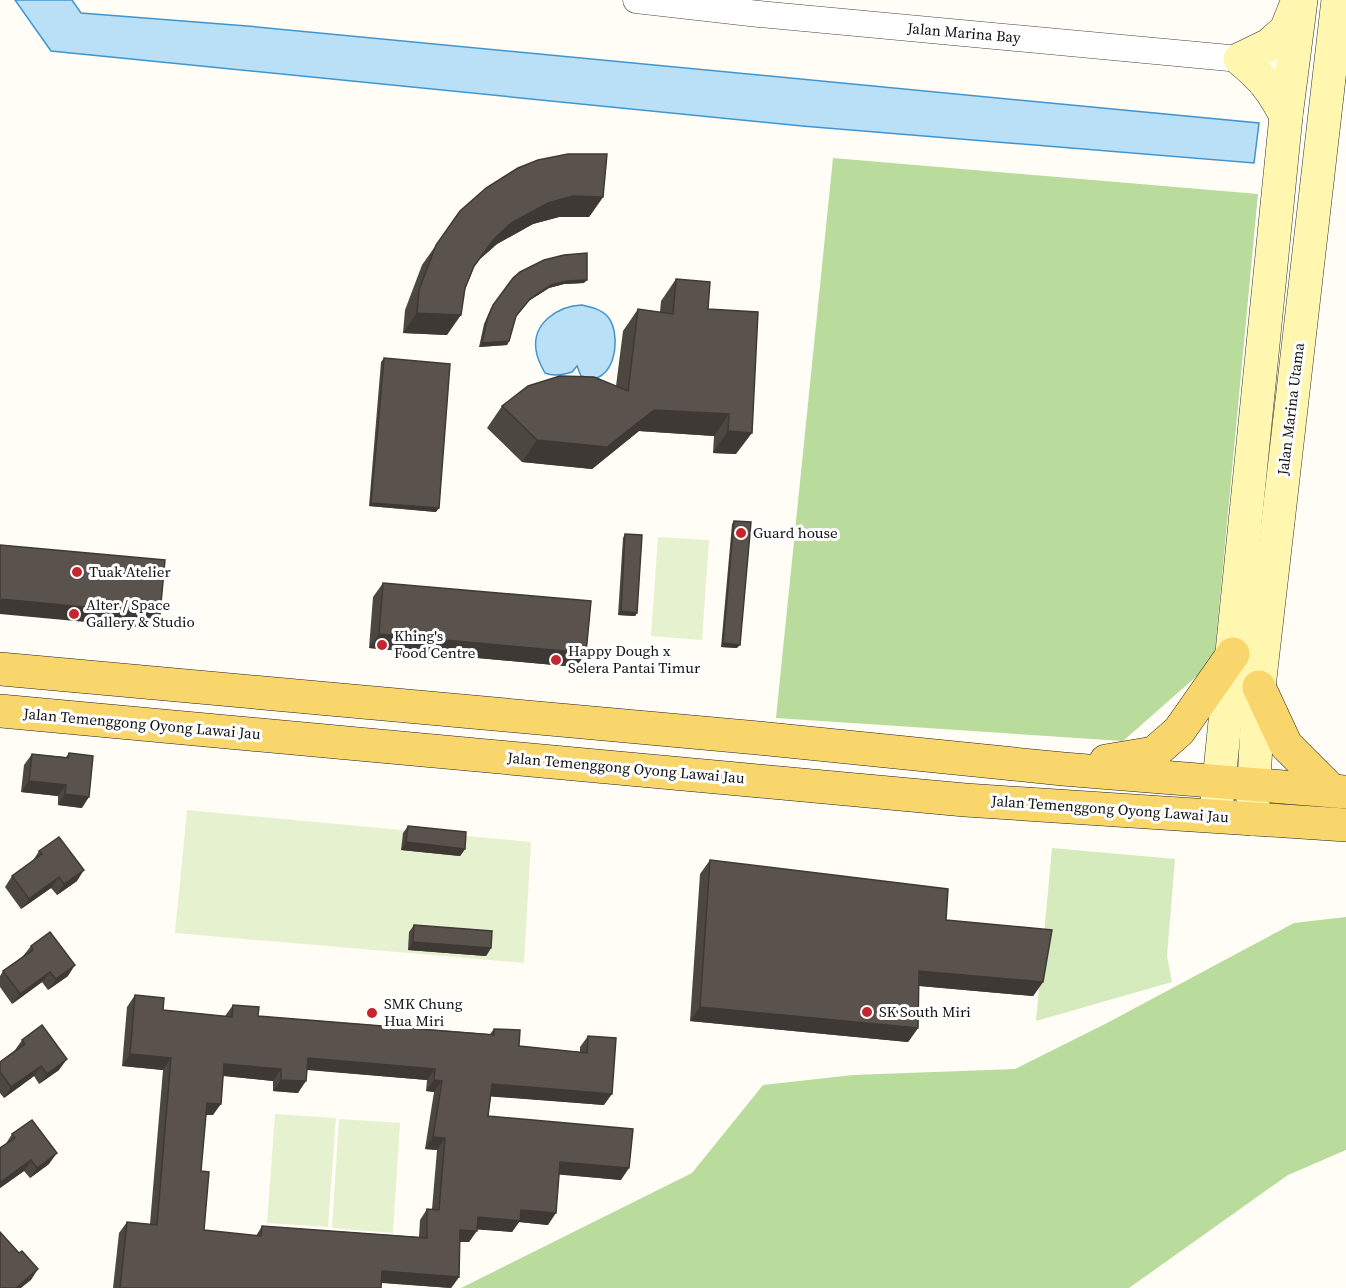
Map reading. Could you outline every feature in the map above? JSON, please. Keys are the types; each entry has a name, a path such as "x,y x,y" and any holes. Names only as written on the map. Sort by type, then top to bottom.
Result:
{"main road":[{"path":"1286,116 1274,92 1258,74 1239,59 1269,45 1286,30 1300,0"},
{"path":"1215,815 1286,116 1300,0"},
{"name":"Jalan Marina Utama","path":"1252,819 1259,687 1338,0"},
{"path":"1292,67 1325,117"},
{"path":"1063,769 1154,753 1179,730 1233,654"},
{"path":"0,669 734,735 1063,769 1339,791"},
{"path":"1259,687 1286,745 1339,791"},
{"name":"Jalan Temenggong Oyong Lawai Jau","path":"2,712 966,800 1346,825"}],"street":[{"name":"Jalan Marina Bay","path":"636,0 759,7 1239,59 1292,67"}],"green space":[{"path":"833,158 1258,194 1214,661 1123,741 776,718"},
{"path":"658,537 709,540 702,640 651,636"},
{"path":"187,810 531,842 524,963 175,933"},
{"path":"1052,848 1175,859 1167,956 1172,982 1036,1021"},
{"path":"1346,917 1346,1150 1288,1175 1129,1288 461,1288 692,1173 763,1085 853,1075 1015,1069 1107,1023 1294,923"},
{"path":"275,1114 336,1118 328,1227 267,1223"},
{"path":"339,1119 400,1123 393,1233 332,1228"}],"water":[{"path":"15,0 72,0 81,13 247,26 1259,123 1254,163 802,126 51,51"},
{"path":"582,305 602,312 612,323 615,349 610,366 599,377 594,378 581,376 577,366 572,372 565,374 545,373 536,350 536,340 542,324 564,309"}],"building":[{"path":"568,154 607,154 603,197 573,196 548,203 511,223 494,239 474,266 465,288 461,315 417,313 419,290 436,245 460,211 486,188 518,168 538,160"},
{"path":"587,253 587,280 551,285 530,299 516,316 509,341 482,343 493,305 520,272 544,260"},
{"path":"676,279 710,282 708,309 758,312 752,433 728,431 729,414 654,410 607,447 537,440 502,406 528,386 560,376 594,377 628,391 638,309 673,314"},
{"path":"384,358 450,364 439,508 371,503"},
{"path":"734,521 751,522 740,645 723,643"},
{"path":"625,534 642,535 637,613 621,611"},
{"path":"0,545 165,560 160,614 0,599"},
{"path":"383,583 591,601 586,653 379,634"},
{"path":"69,753 93,756 89,797 65,794 66,785 29,781 32,754 68,758"},
{"path":"408,826 466,832 465,849 406,842"},
{"path":"59,837 84,870 64,884 59,877 29,899 12,876 42,854 39,851"},
{"path":"710,860 948,889 946,920 1052,930 1043,982 919,971 918,1028 700,1007"},
{"path":"414,925 492,931 491,948 413,942"},
{"path":"50,932 75,965 56,979 50,972 20,994 3,971 33,950 31,946"},
{"path":"135,995 164,998 163,1010 232,1017 233,1005 259,1007 258,1016 494,1035 494,1029 520,1030 519,1046 587,1053 588,1036 616,1038 612,1094 492,1084 488,1116 633,1129 629,1168 560,1162 556,1213 521,1210 520,1221 478,1217 477,1231 460,1230 459,1277 382,1271 381,1288 120,1288 127,1222 157,1225 171,1058 130,1054","holes":["308,1058 435,1069 434,1080 442,1081 433,1137 445,1138 439,1210 427,1209 427,1238 262,1226 261,1236 204,1230 209,1172 201,1171 207,1103 221,1104 224,1064 281,1069 281,1080 306,1081"]},
{"path":"42,1025 67,1059 47,1074 41,1066 11,1087 0,1072 0,1062 25,1044 22,1040"},
{"path":"32,1120 57,1153 37,1168 31,1160 1,1182 0,1148 15,1138 12,1134"},
{"path":"0,1232 38,1269 16,1288 0,1288"}],"place":[{"name":"Guard house","path":"741,533"},
{"name":"Tuak Atelier","path":"77,572"},
{"name":"Alter / Space Gallery & Studio","path":"74,614"},
{"name":"Khing's Food Centre","path":"382,645"},
{"name":"Happy Dough x Selera Pantai Timur","path":"556,660"},
{"name":"SK South Miri","path":"867,1012"},
{"name":"SMK Chung Hua Miri","path":"372,1013"}]}
